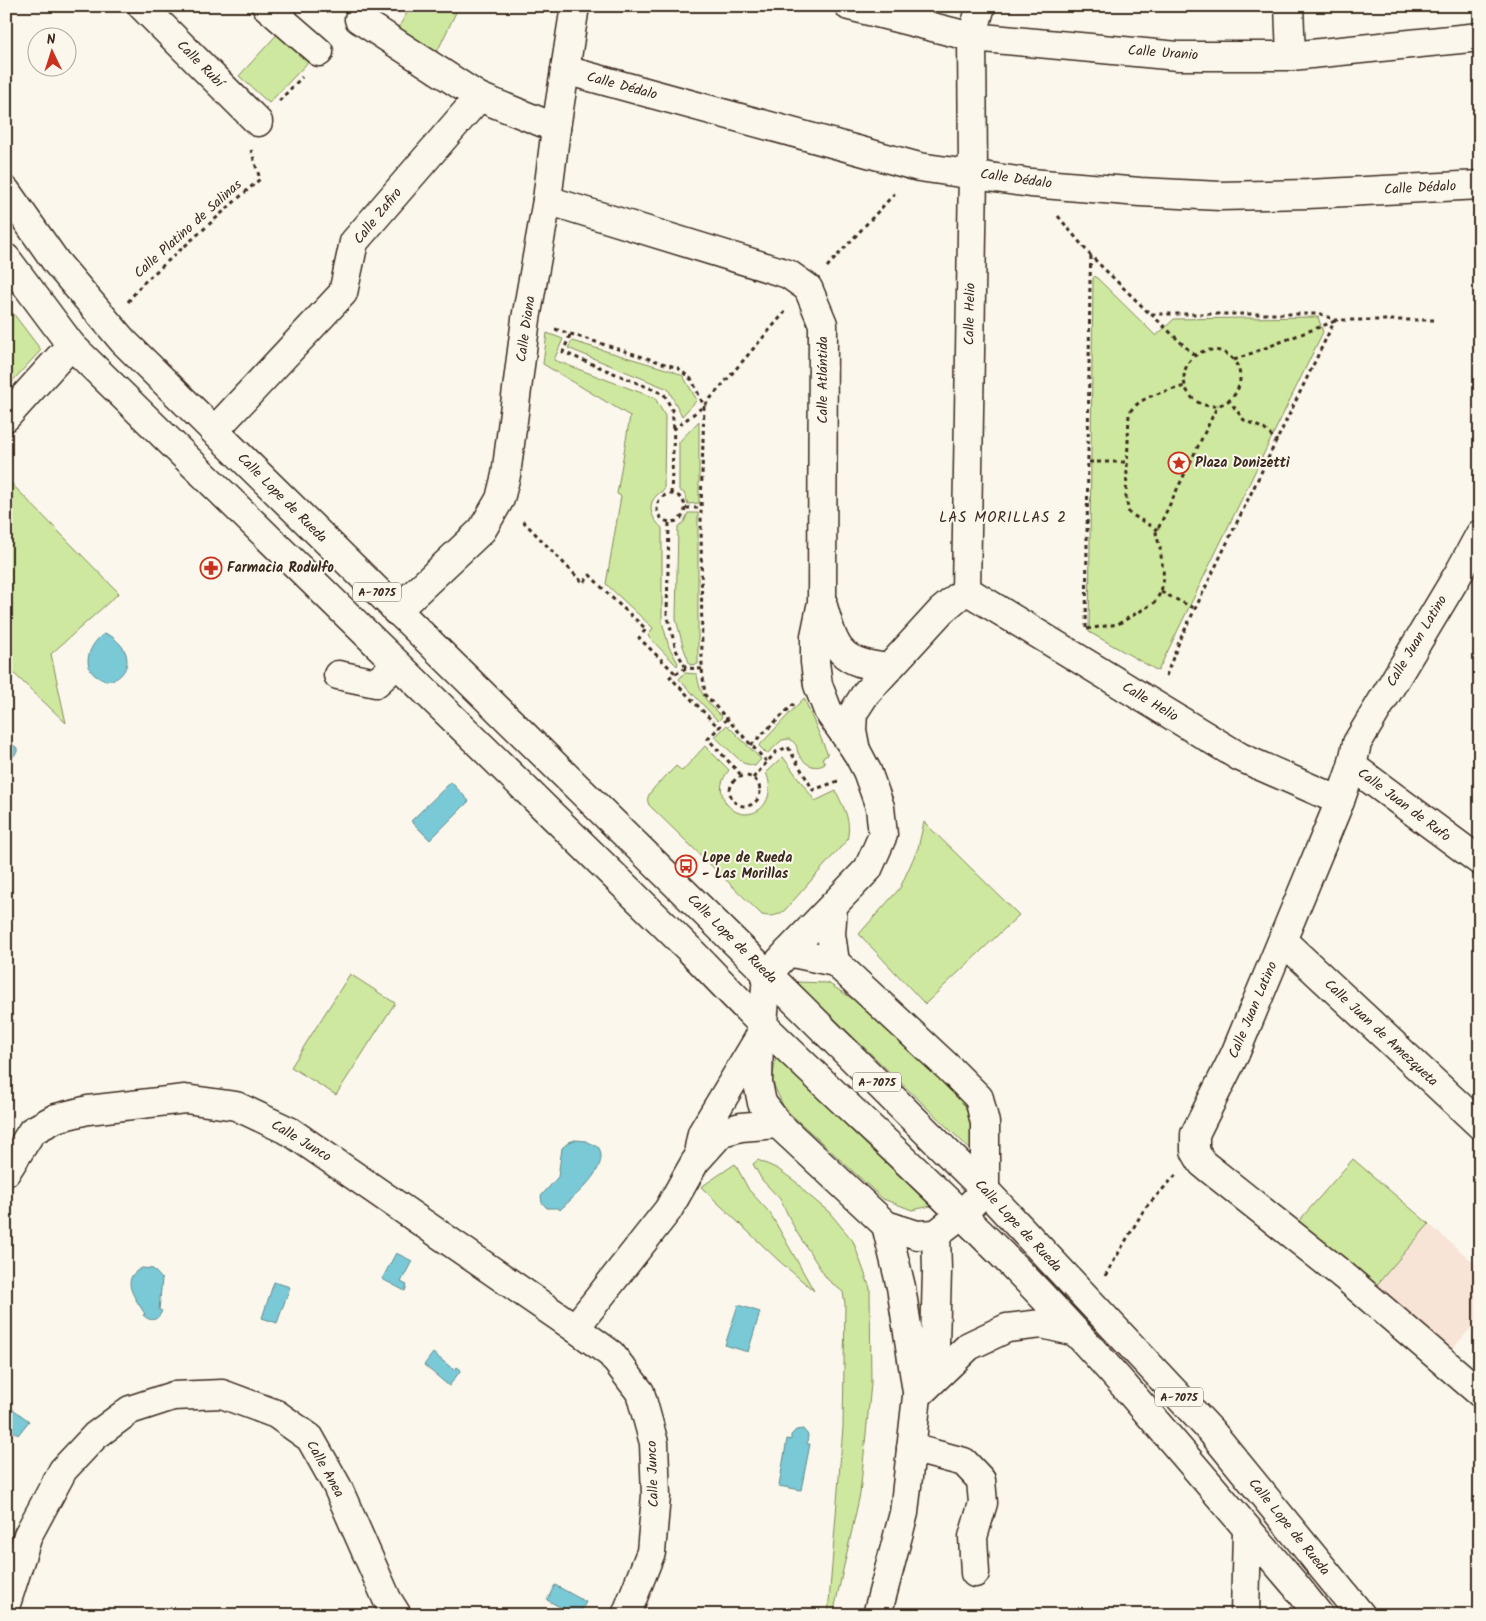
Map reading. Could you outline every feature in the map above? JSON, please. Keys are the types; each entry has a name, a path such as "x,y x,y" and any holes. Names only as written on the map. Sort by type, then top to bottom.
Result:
{"street":[{"name":"Calle Rubí","path":"142,6 258,122"},
{"path":"266,6 320,52"},
{"name":"Calle Diana","path":"396,611 482,530 500,500 506,475 526,319 547,200 575,6"},
{"name":"Calle Uranio","path":"849,6 972,37 1178,56 1291,56 1480,37"},
{"name":"Calle Helio","path":"981,6 972,37 966,590 1240,757 1340,801"},
{"path":"1289,6 1291,56"},
{"path":"359,19 479,97 556,128"},
{"name":"Calle Dédalo","path":"565,70 920,167 1031,183 1220,196 1308,194 1480,185"},
{"name":"Calle Zafiro","path":"214,431 343,293 354,242 479,97"},
{"name":"Calle Lope de Rueda","path":"6,191 56,262 123,341 986,1190 1211,1432 1361,1615"},
{"name":"Calle Atlántida","path":"547,200 788,274 808,288 823,324 822,602 815,636 815,662 818,685 828,710 867,771 880,807 883,835 868,870 767,974"},
{"name":"A-7075","path":"6,258 71,345 689,950 761,1031 962,1214 1076,1332 1319,1615"},
{"path":"6,417 71,345"},
{"name":"Calle Juan Latino","path":"1480,534 1460,571 1357,742 1352,766 1340,801 1283,941 1235,1054 1195,1134 1195,1151 1202,1163 1344,1276 1480,1393"},
{"path":"889,668 941,611 966,590"},
{"name":"Calle Atlántida","path":"822,602 837,647 849,658 866,665 889,668"},
{"path":"338,675 374,693 397,664"},
{"name":"Calle Atlántida","path":"856,752 852,730 853,713 866,693 889,668"},
{"name":"Calle Juan de Rufo","path":"1352,766 1480,861"},
{"path":"833,906 831,934 835,962"},
{"name":"Calle Juan de Amezqueta","path":"1283,941 1480,1124"},
{"path":"767,974 758,1083 762,1104 778,1124 886,1225 917,1235 936,1234 962,1214 986,1190 985,1123 979,1098 835,962 788,952"},
{"path":"695,1162 702,1133 761,1031"},
{"name":"Calle Junco","path":"6,1172 32,1131 56,1118 88,1110 185,1099 236,1106 291,1132 575,1328 611,1354 640,1392 654,1444 656,1496 651,1552 626,1615"},
{"path":"575,1328 668,1210 695,1162 722,1132 742,1126 778,1124"},
{"path":"886,1225 901,1287 917,1396"},
{"path":"877,1615 904,1513 917,1396 935,1344 936,1234"},
{"path":"917,1396 969,1346 1007,1328 1042,1324 1076,1332"},
{"name":"Calle Anea","path":"6,1604 32,1526 63,1470 95,1436 130,1410 174,1396 222,1394 276,1414 310,1438 337,1486 386,1599 398,1615"},
{"path":"911,1448 964,1462 981,1480 983,1503 973,1537 975,1573"},
{"path":"1245,1615 1247,1529"}],"path":[{"name":"Calle Platino de Salinas","path":"109,324 141,285 260,178 246,137 258,122 308,71 320,52"},
{"path":"1031,183 1092,256 1195,356"},
{"path":"843,250 880,210"},
{"path":"1092,256 1090,278 1086,629 1118,624 1154,603 1161,592 1164,578 1156,533 1218,404"},
{"path":"1150,314 1321,314 1335,320"},
{"path":"1163,710 1166,676 1179,642 1335,320"},
{"path":"1234,360 1335,320 1434,320"},
{"path":"565,333 678,368 692,380 704,406 701,508 702,669 705,695 767,762"},
{"path":"570,335 563,352 664,394 672,410 674,429 670,494"},
{"path":"1206,350 1218,351 1227,354 1234,360 1240,377 1238,388 1232,397 1224,403 1218,404 1203,404 1193,399 1185,386 1184,377 1186,365 1195,356 1206,350"},
{"path":"674,429 704,406 741,362"},
{"path":"1158,530 1129,514 1126,498 1129,413 1134,405 1143,399 1185,386"},
{"path":"1228,399 1244,420 1264,429 1277,442"},
{"path":"1088,462 1128,462"},
{"path":"670,494 678,496 686,508 681,519 669,523 661,519 656,512 657,503 662,496 670,494"},
{"path":"500,500 583,583 590,575 646,629 639,638 675,673"},
{"path":"686,508 701,508"},
{"path":"669,523 667,614 676,650 686,668"},
{"path":"1161,592 1196,610"},
{"path":"702,669 686,668 670,677 719,728"},
{"path":"751,745 796,701"},
{"path":"726,719 708,739 743,776"},
{"path":"753,778 776,752 788,746 813,790 828,784"},
{"path":"743,776 753,778 758,782 760,788 756,802 749,805 742,805 734,801 730,793 732,784 738,777 743,776"},
{"path":"1105,1276 1145,1208 1181,1169"}],"shaded area":[{"path":"1429,1224 1480,1268 1480,1317 1452,1350 1374,1288"}],"green space":[{"path":"411,6 459,6 437,52 397,30"},
{"path":"281,30 313,57 269,103 239,76"},
{"name":"Plaza Donizetti","path":"1095,276 1156,336 1174,319 1318,317 1323,332 1158,671 1089,632 1093,278"},
{"path":"6,304 41,350 6,388"},
{"path":"547,333 563,339 554,360 655,398 665,416 664,490 654,498 651,508 654,518 662,528 662,622 669,647 678,663 677,666 648,636 653,628 606,584 621,496 617,494 630,416 543,364"},
{"path":"572,341 673,371 683,376 697,400 682,416 668,389 568,348"},
{"path":"699,421 699,503 688,504 684,493 679,490 679,442"},
{"path":"6,478 119,593 51,654 66,723 6,666"},
{"path":"688,513 698,513 698,664 690,665 676,619 678,527 684,522"},
{"path":"684,673 697,674 700,688 705,698 722,717 718,721 679,679"},
{"path":"804,698 828,755 822,758 825,764 817,767 809,765 803,760 798,753 796,744 789,739 782,740 767,754 759,746"},
{"path":"727,725 761,759 755,766 743,763 715,737"},
{"path":"705,746 729,770 723,780 722,792 726,803 734,811 746,814 754,813 764,805 769,793 766,773 783,757 815,801 836,791 844,809 849,826 847,840 785,910 777,915 762,915 649,805 648,797 656,785 676,766 682,771"},
{"path":"924,822 1019,915 925,1004 859,934 900,888 918,848"},
{"path":"350,974 395,1003 336,1095 291,1067"},
{"path":"796,982 828,983 868,1009 964,1102 976,1132 974,1153"},
{"path":"776,1057 931,1206 912,1210 883,1199 784,1108 772,1081"},
{"path":"1353,1159 1429,1224 1374,1288 1297,1223"},
{"path":"758,1160 778,1169 796,1182 829,1212 853,1241 870,1288 871,1384 860,1494 833,1615 828,1615 843,1427 845,1304 843,1292 827,1279 796,1231 780,1199 762,1180 753,1164"},
{"path":"735,1164 749,1190 770,1213 814,1291 778,1260 701,1187"}],"water":[{"path":"104,634 111,636 120,644 127,660 122,674 110,680 103,680 96,676 91,671 88,660 95,642"},
{"path":"6,739 17,748 17,752 6,765"},
{"path":"451,782 469,801 430,840 411,821"},
{"path":"575,1140 586,1141 599,1148 601,1156 600,1165 589,1182 560,1210 558,1208 547,1208 542,1203 541,1196 558,1177 562,1148"},
{"path":"396,1253 412,1261 401,1282 407,1285 405,1291 382,1279"},
{"path":"142,1268 153,1269 162,1279 159,1310 162,1311 158,1317 151,1320 143,1315 145,1314 131,1290 131,1278"},
{"path":"274,1282 290,1287 277,1323 262,1318"},
{"path":"738,1305 760,1312 748,1352 725,1345"},
{"path":"433,1353 454,1370 457,1367 461,1370 449,1386 424,1365"},
{"path":"6,1404 29,1421 18,1435 6,1425"},
{"path":"803,1429 808,1435 807,1444 810,1444 801,1490 779,1486 787,1439 791,1440 791,1435 796,1430"},
{"path":"555,1585 586,1602 579,1615 575,1615 547,1600"}],"place":[{"name":"Plaza Donizetti","path":"1179,463"},
{"name":"Farmacia Rodulfo","path":"211,568"},
{"name":"Lope de Rueda - Las Morillas","path":"686,866"}],"district":[{"name":"LAS MORILLAS 2","path":"1003,518"}]}
